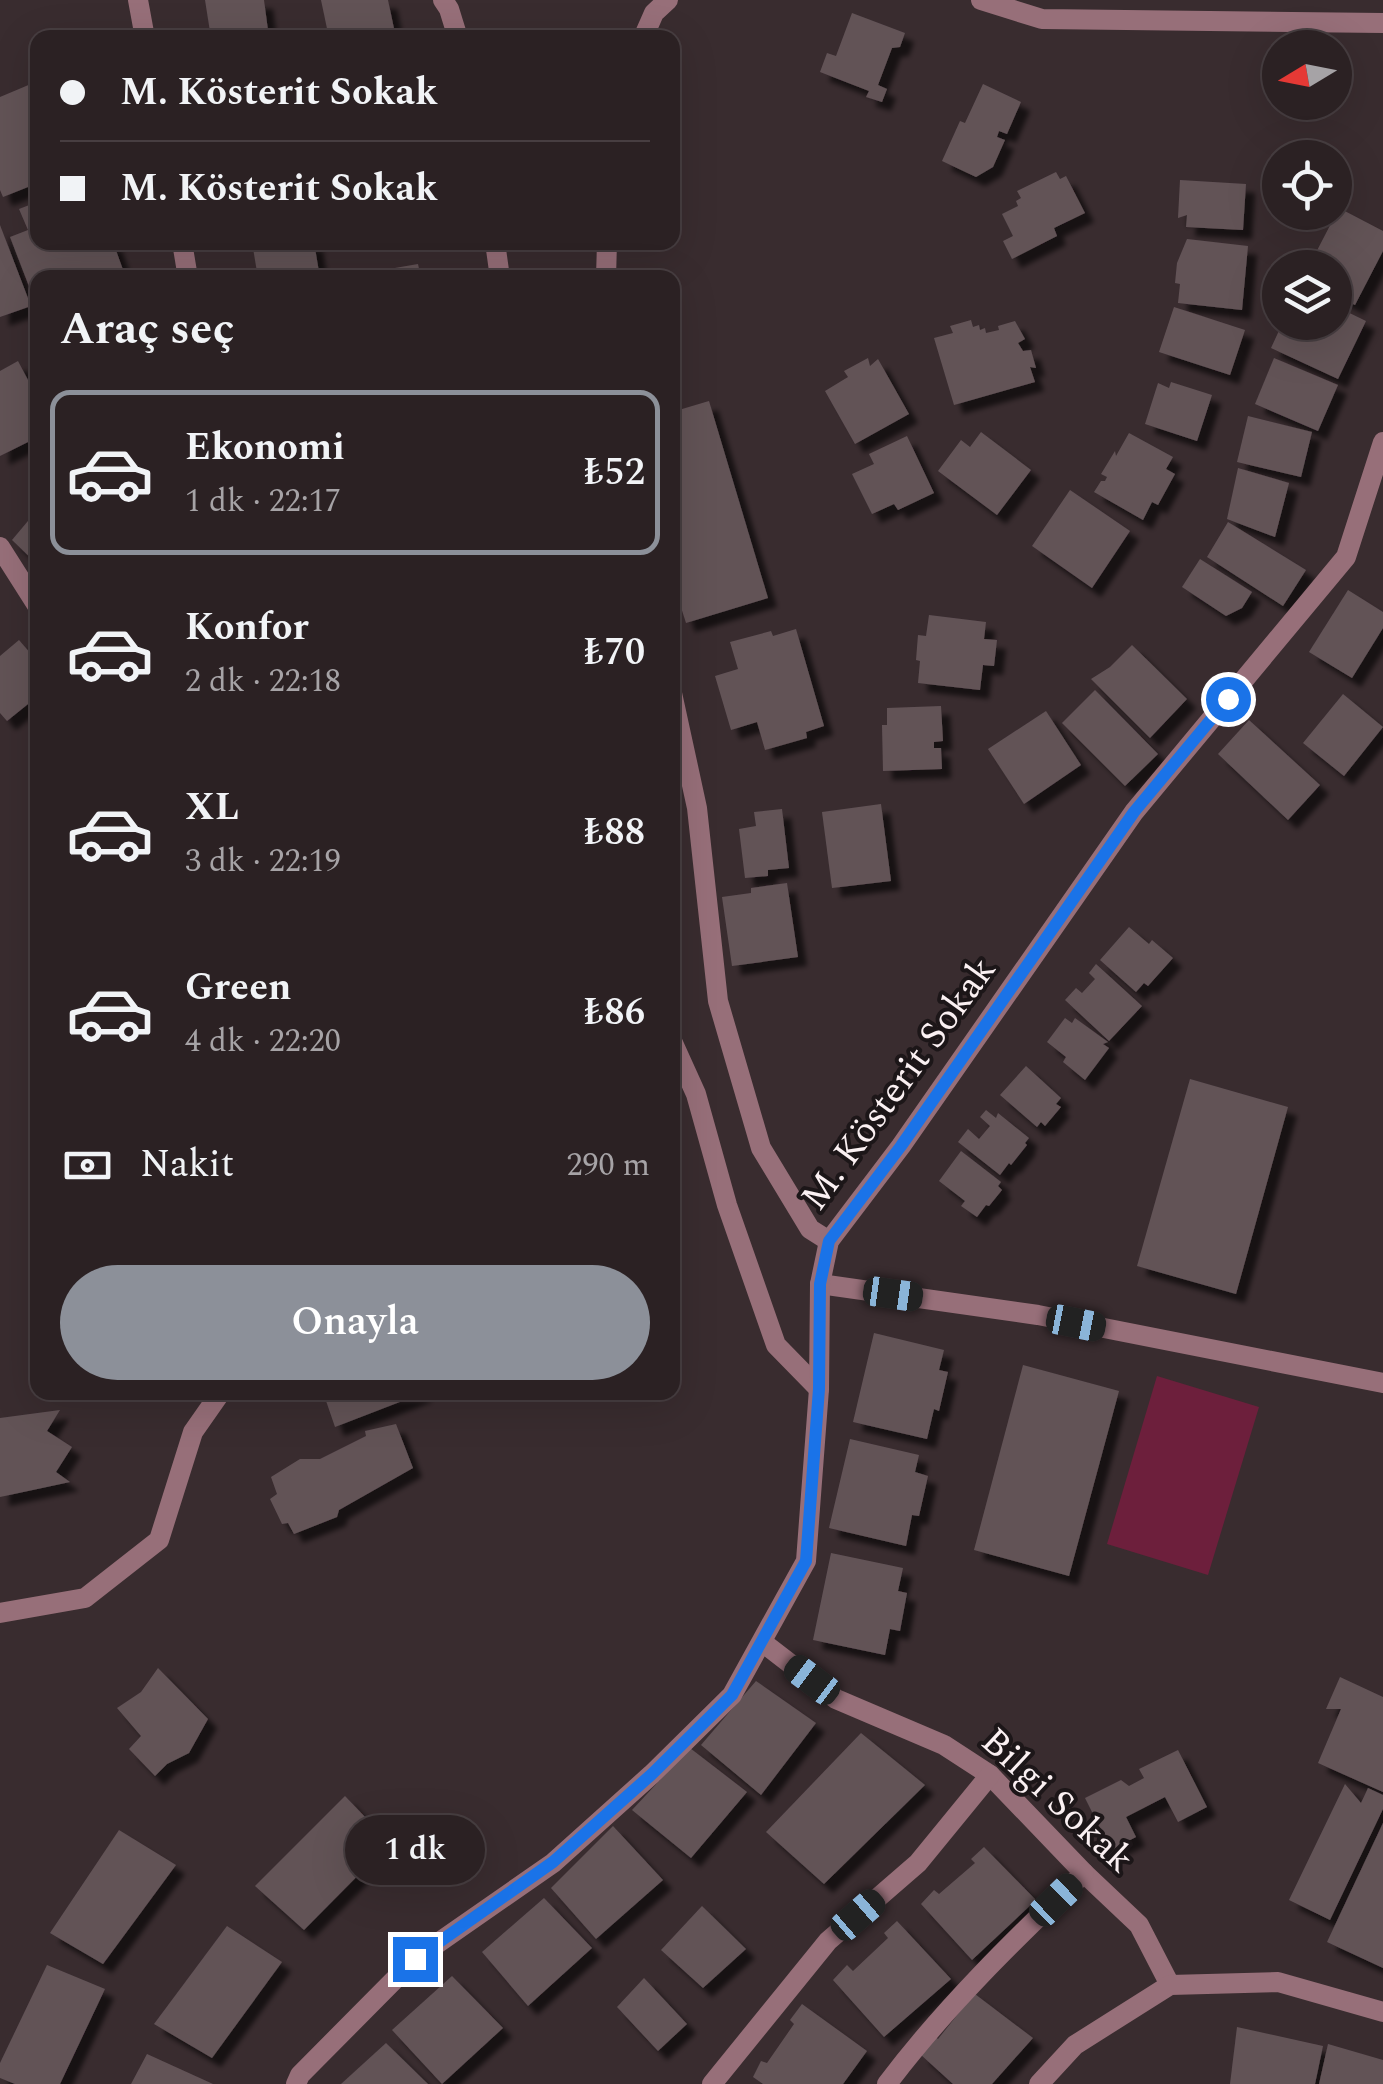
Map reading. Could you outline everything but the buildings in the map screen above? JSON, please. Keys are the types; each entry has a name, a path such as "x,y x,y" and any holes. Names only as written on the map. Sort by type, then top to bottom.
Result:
{"street":[{"path":"138,0 144,30"},
{"path":"442,0 450,9 456,30"},
{"path":"647,30 654,13 668,0"},
{"path":"981,0 1042,19 1383,23"},
{"name":"M. Kösterit Sokak","path":"296,2084 300,2075 415,1959 553,1862 652,1774 732,1695 806,1561 819,1389 820,1284 829,1241 901,1146 1134,812 1346,557 1383,442"},
{"path":"0,547 30,594"},
{"path":"680,728 698,808 718,1002 761,1148 810,1230 829,1241"},
{"path":"680,1059 696,1094 727,1205 776,1345 819,1389"},
{"path":"820,1284 1038,1315 1383,1382"},
{"path":"0,1613 85,1598 159,1540 192,1432 215,1400"},
{"name":"Bilgi Sokak","path":"762,1642 836,1699 944,1745 990,1774 1139,1926 1170,1985"},
{"path":"712,2084 828,1941 918,1863 990,1774"},
{"path":"887,2084 918,2043 1084,1873"},
{"path":"1039,2084 1074,2046 1170,1985 1278,1982 1383,2012"}],"shaded area":[{"path":"1157,1376 1259,1407 1208,1575 1107,1544"}],"route":[{"path":"415,1959 553,1862 652,1774 732,1695 806,1561 819,1389 820,1284 829,1241 901,1146 1134,812 1228,699"}]}
